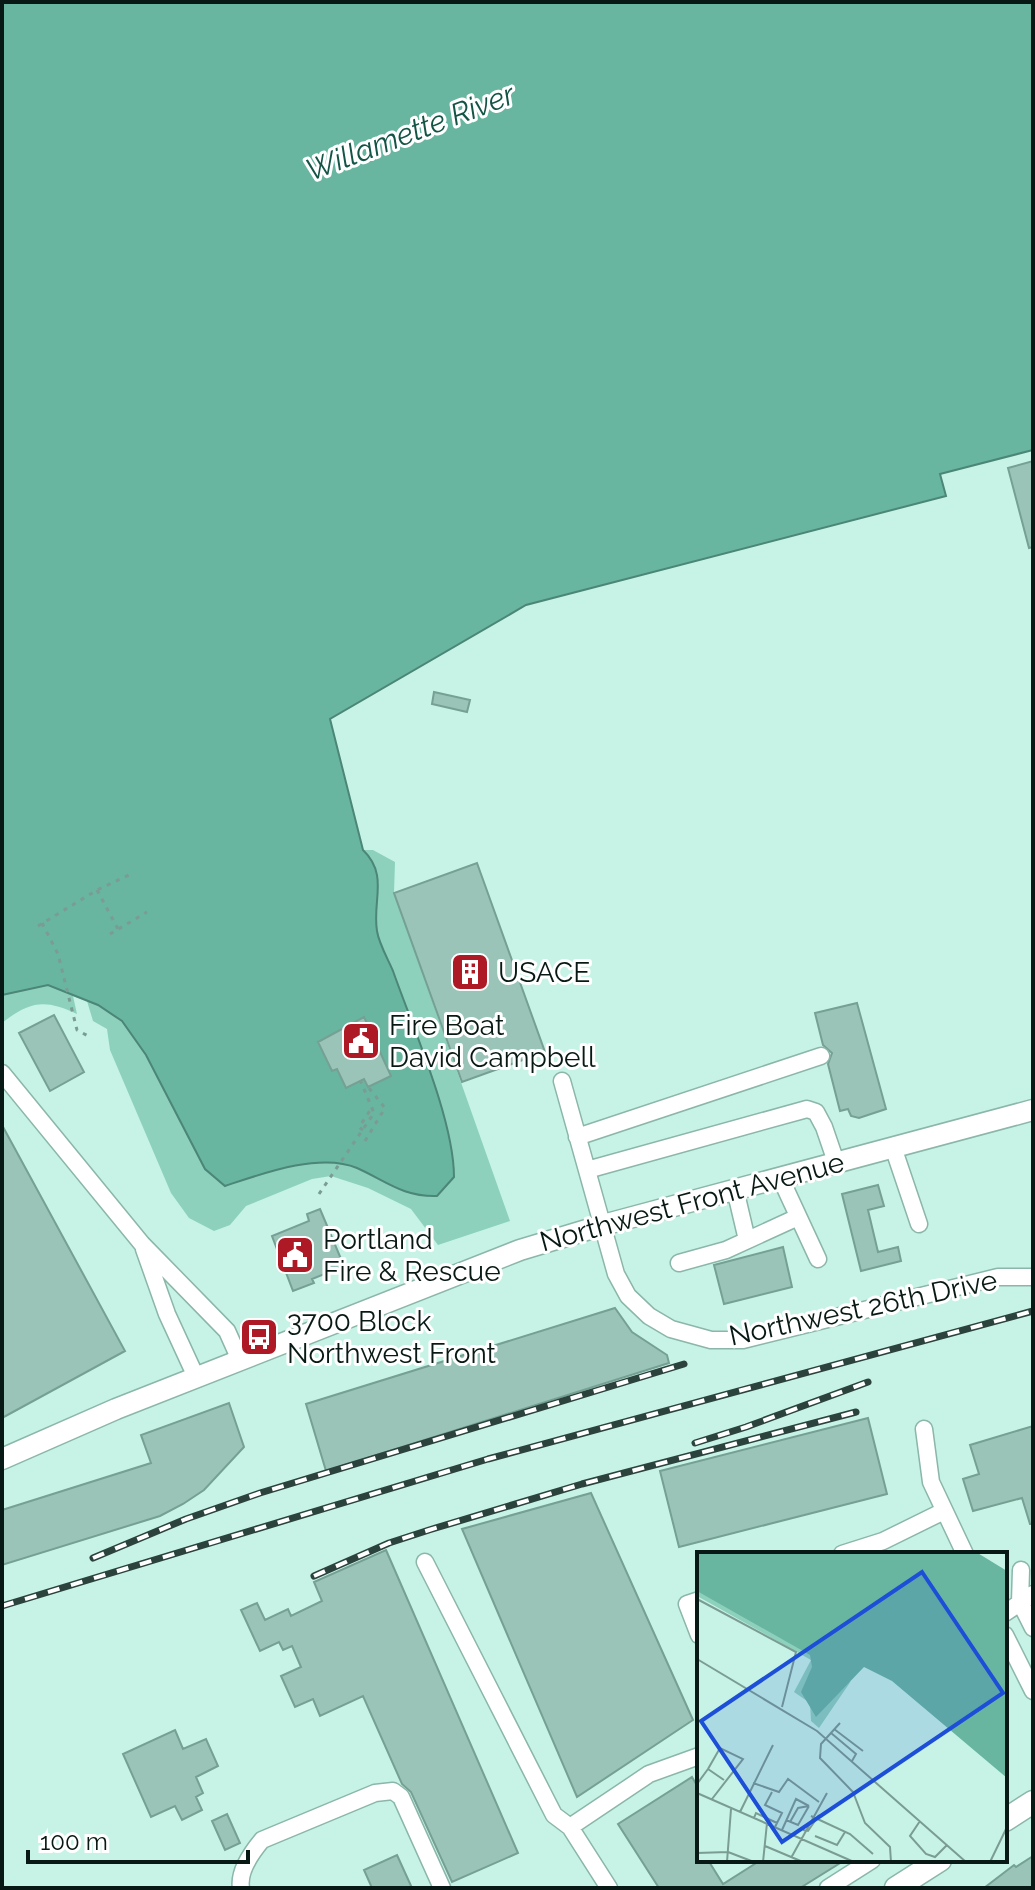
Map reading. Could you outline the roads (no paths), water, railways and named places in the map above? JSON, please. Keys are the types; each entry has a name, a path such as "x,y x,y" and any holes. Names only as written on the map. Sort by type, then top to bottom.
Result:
{"highway":[{"path":"1007,1819 1033,1802"},
{"path":"896,1888 916,1866"}],"main road":[{"name":"Northwest Front Avenue","path":"2,1459 196,1377 492,1260 603,1225 1033,1110"}],"street":[{"path":"577,1137 821,1056"},
{"path":"2,1073 142,1244 227,1331 240,1360"},
{"name":"Northwest 26th Drive","path":"562,1081 616,1274 628,1296 649,1316 671,1329 711,1340 743,1340 998,1277 1033,1277"},
{"path":"587,1170 807,1109 816,1112 836,1162"},
{"path":"893,1147 919,1224"},
{"path":"780,1177 818,1259"},
{"path":"735,1189 747,1240"},
{"path":"679,1263 726,1250 798,1217"},
{"path":"142,1244 167,1314 196,1377"},
{"path":"924,1429 931,1482 964,1552"},
{"path":"848,1552 883,1541 944,1511"},
{"path":"425,1562 554,1815 570,1827 609,1888"},
{"path":"1021,1570 1033,1628"},
{"path":"1007,1612 1027,1598"},
{"path":"697,1601 687,1604 697,1630"},
{"path":"1007,1639 1033,1691"},
{"path":"570,1827 649,1774 697,1757"},
{"path":"241,1888 239,1883 250,1855 262,1840 375,1793 393,1791 401,1797 442,1888"},
{"path":"828,1888 869,1862"}],"water":[{"name":"Willamette River","path":"2,2 1033,2 1033,450 940,474 946,496 526,605 330,719 363,850 371,859 378,879 378,936 421,1046 447,1129 454,1177 437,1196 404,1191 357,1168 326,1162 291,1166 225,1186 205,1169 146,1055 122,1021 98,1005 48,985 2,995"}],"railway":[{"path":"2,1606 488,1459 1033,1311"},
{"path":"93,1558 186,1519 260,1493 684,1364"},
{"path":"695,1443 868,1382"},
{"path":"314,1576 389,1543 429,1530 582,1484 856,1412"}],"place":[{"name":"USACE","path":"470,972"},
{"name":"Fire Boat David Campbell","path":"361,1041"},
{"name":"Portland Fire & Rescue","path":"295,1255"},
{"name":"3700 Block Northwest Front","path":"259,1337"}]}
